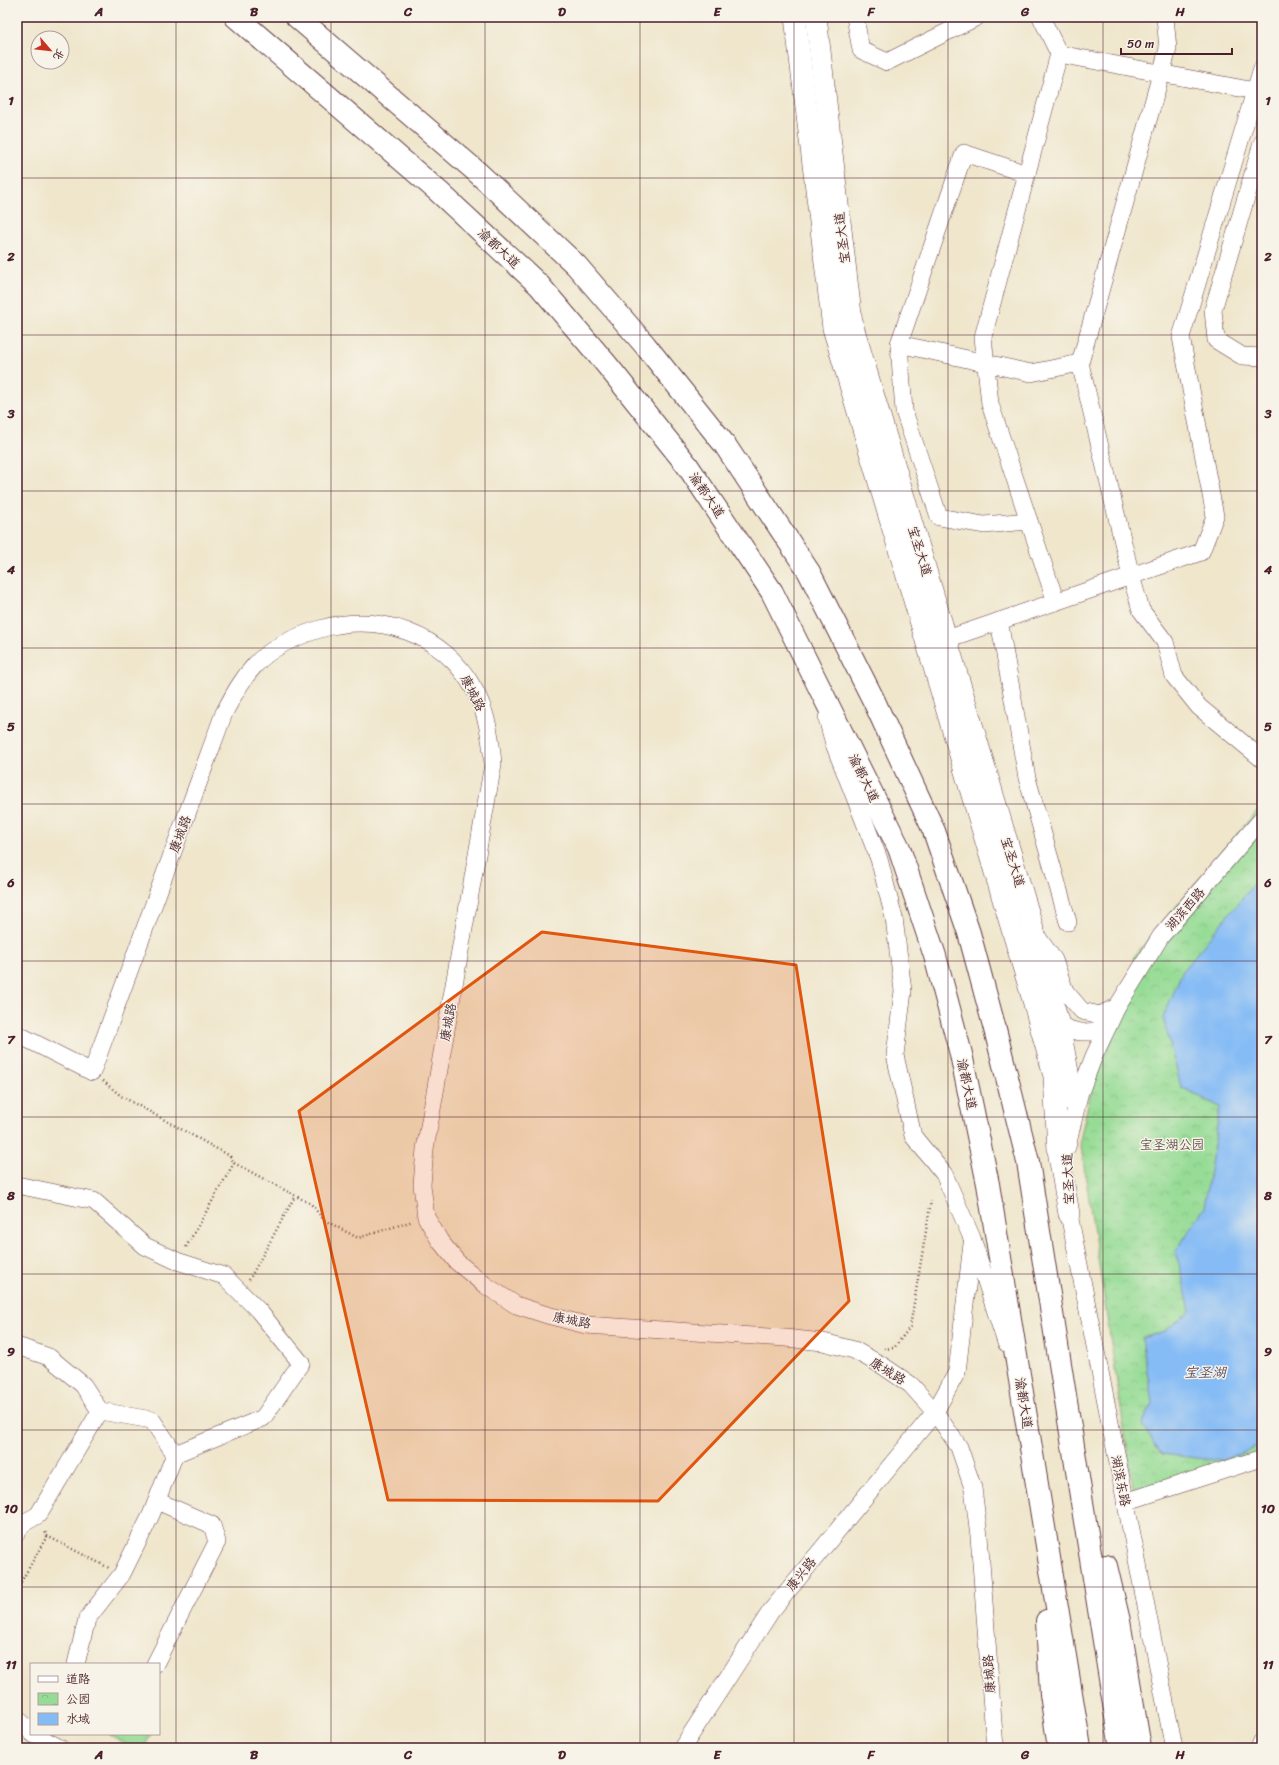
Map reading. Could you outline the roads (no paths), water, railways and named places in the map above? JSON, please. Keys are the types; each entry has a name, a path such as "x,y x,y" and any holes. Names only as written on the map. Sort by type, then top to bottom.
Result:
{"highway":[{"name":"渝都大道","path":"236,17 439,192 544,291 607,365 688,465 772,592 899,848 935,956 961,1054 988,1184 1080,1748"},
{"path":"297,17 477,172 576,265 645,345 725,445 809,572 874,701 934,831 968,933 996,1033 1028,1162 1121,1748"},
{"path":"1063,1386 1118,1621 1140,1748"},
{"path":"1042,1512 1051,1694 1059,1748"}],"main road":[{"name":"宝圣大道","path":"795,17 833,328 1033,1000 1054,1076 1058,1150 1069,1214"},
{"name":"宝圣大道","path":"816,17 852,323 1035,935 1059,1025 1068,1072 1067,1146 1069,1214"}],"street":[{"path":"855,17 861,50 887,62 976,17"},
{"path":"1041,17 1060,54 983,337 990,404 1056,602"},
{"path":"1164,17 1168,49 1080,363 1131,576 1141,610 1165,642 1174,676 1200,707 1262,760"},
{"path":"1060,54 1255,91"},
{"path":"947,639 1201,552 1215,516 1181,337 1262,68"},
{"path":"1262,143 1213,310 1216,340 1242,356 1262,357"},
{"path":"1027,174 964,153 899,344 904,411 939,517 984,525 1029,521"},
{"path":"899,344 1031,373 1080,363"},
{"path":"999,621 1027,778 1068,922"},
{"name":"康城路","path":"17,1034 92,1072 221,721 238,687 255,664 279,646 304,633 329,626 352,623 374,623 397,628 421,637 443,651 460,669 474,689 484,712 491,739 493,764 425,1149 422,1185 426,1217 440,1241 457,1262 485,1286 516,1306 586,1325 785,1338 823,1342 854,1350 883,1366 911,1385 936,1412 959,1447 973,1488 979,1536 994,1748"},
{"path":"819,685 834,744 879,859 894,918 903,992 895,1055 913,1136 944,1174 972,1238 1023,1394"},
{"name":"湖滨西路","path":"1067,1146 1079,1095 1117,1007 1161,936 1262,819"},
{"path":"1035,935 1054,960 1065,991 1082,1011 1100,1015 1117,1007"},
{"path":"1033,1000 1051,1021 1073,1032 1095,1032 1108,1026"},
{"path":"17,1184 94,1201 145,1246 177,1261 224,1276 258,1310 301,1363 263,1418 175,1454 151,1515 122,1574 87,1619 76,1663"},
{"name":"湖滨东路","path":"1069,1214 1174,1748"},
{"name":"康兴路","path":"682,1748 771,1611 936,1412 957,1372 972,1238"},
{"path":"17,1346 49,1357 83,1385 100,1411 152,1420 175,1454"},
{"path":"17,1533 22,1524 38,1515 100,1411"},
{"path":"1126,1502 1262,1458"},
{"path":"156,1663 217,1542 212,1525 157,1501"},
{"path":"17,1718 30,1731"},
{"path":"36,1735 60,1748"},
{"path":"1259,1748 1262,1741"}],"water":[{"name":"宝圣湖","path":"1262,874 1262,1444 1221,1461 1162,1454 1142,1426 1152,1403 1142,1338 1165,1331 1190,1311 1176,1251 1204,1208 1220,1107 1181,1087 1163,1018 1183,970"}],"park label":[{"name":"宝圣湖公园","path":"1172,1144"}]}
